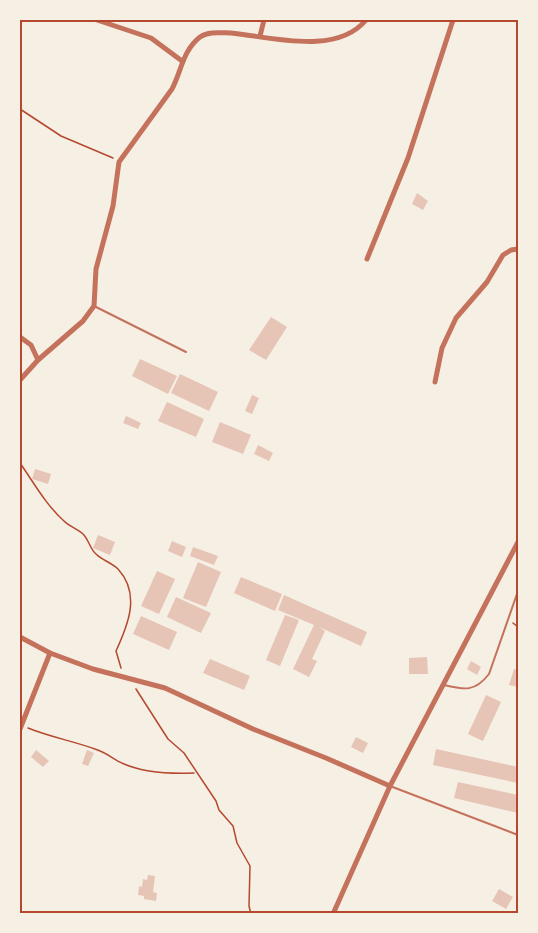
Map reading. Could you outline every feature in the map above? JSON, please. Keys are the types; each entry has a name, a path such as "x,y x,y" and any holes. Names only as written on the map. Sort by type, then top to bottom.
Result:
{"street":[{"path":"97,20 150,38 182,61"},
{"path":"260,36 264,20"},
{"path":"20,380 38,360 83,321 94,306 96,269 113,206 119,162 172,89 182,61 201,36 215,32 301,42 335,39 360,27 366,20"},
{"path":"367,259 408,158 453,20"},
{"path":"435,382 441,348 456,318 487,282 503,255 511,250 519,249"},
{"path":"20,338 31,345 38,360"},
{"path":"333,914 390,786 519,542"},
{"path":"20,637 50,653 93,669 165,688 253,729 390,786"},
{"path":"20,727 50,653"}],"lane":[{"path":"94,306 186,352"},
{"path":"444,685 462,689 482,684 489,674 519,591"},
{"path":"390,786 519,836"}],"path":[{"path":"20,109 61,135 104,153 119,162"},
{"path":"20,463 51,508 66,524 84,535 95,554 117,567 124,577 129,587 131,610 126,629 116,651 119,664 168,739 184,753 216,801 219,810 233,826 237,843 250,866 249,906 251,914"},
{"path":"20,727 97,749 124,764 142,770 196,772"}],"building":[{"path":"417,193 428,201 423,210 412,204"},
{"path":"271,317 287,327 266,360 249,350"},
{"path":"140,359 177,376 168,394 132,376"},
{"path":"180,374 218,392 209,411 171,393"},
{"path":"252,395 259,398 252,414 245,411"},
{"path":"167,402 204,419 196,437 158,421"},
{"path":"126,416 141,423 138,429 123,423"},
{"path":"220,422 251,435 243,454 212,442"},
{"path":"258,445 273,453 269,461 254,454"},
{"path":"35,469 51,474 48,484 32,479"},
{"path":"98,535 115,542 110,555 93,548"},
{"path":"172,541 186,547 182,557 168,551"},
{"path":"193,547 218,556 214,565 190,556"},
{"path":"198,562 221,572 206,607 183,598"},
{"path":"157,571 175,579 159,614 141,606"},
{"path":"241,577 282,594 275,611 234,593"},
{"path":"284,595 367,632 361,646 319,627 325,631 312,659 317,661 309,677 293,669 314,625 278,610"},
{"path":"176,597 211,613 201,633 167,617"},
{"path":"285,615 299,620 280,666 266,660"},
{"path":"141,616 177,632 169,650 133,634"},
{"path":"427,657 428,674 409,674 409,658"},
{"path":"210,659 250,676 244,690 203,673"},
{"path":"471,661 481,667 477,675 467,669"},
{"path":"514,669 518,670 518,687 509,685"},
{"path":"486,695 501,702 483,741 468,734"},
{"path":"356,737 368,743 363,753 351,747"},
{"path":"436,749 518,767 518,783 433,765"},
{"path":"36,750 49,761 43,767 31,757"},
{"path":"87,750 94,753 88,766 82,764"},
{"path":"458,782 518,795 518,813 454,798"},
{"path":"148,875 155,876 153,892 157,893 156,901 144,899 144,896 138,895 139,886 142,887 143,879 147,880"},
{"path":"499,889 513,897 506,909 492,901"}]}
